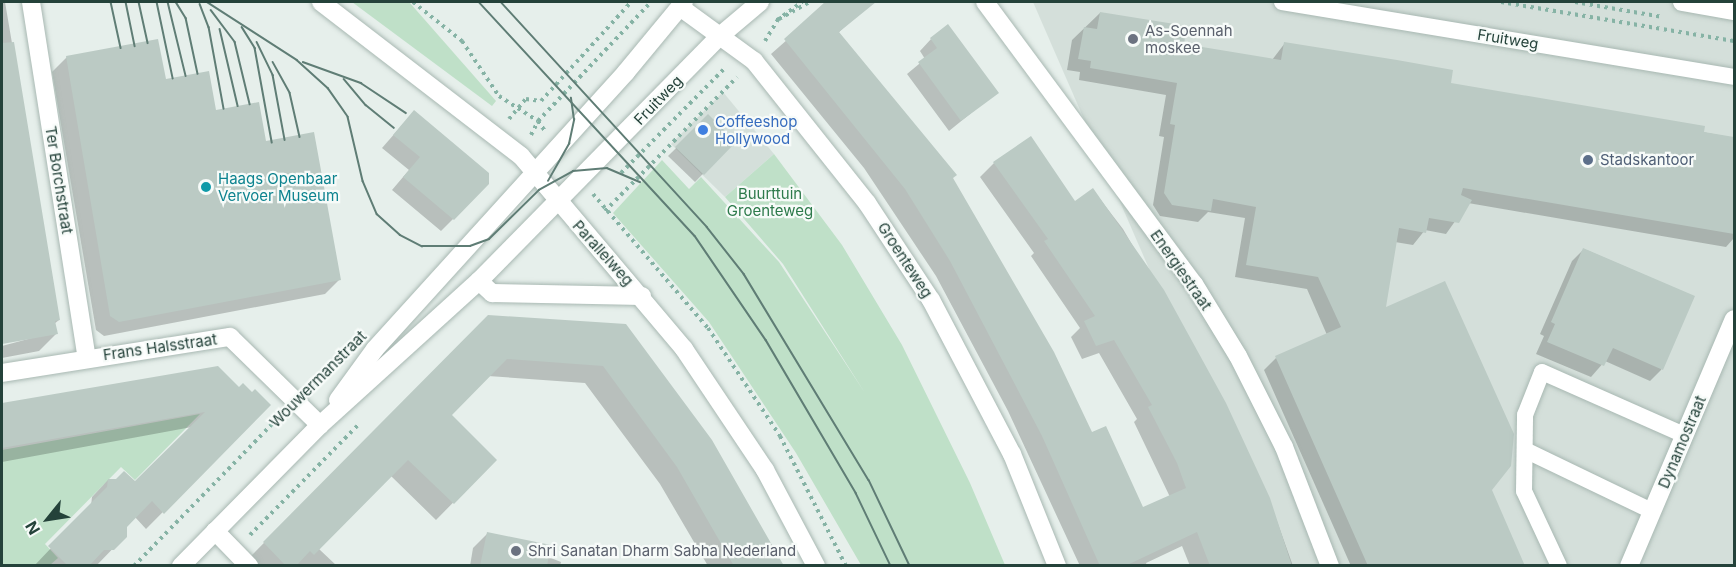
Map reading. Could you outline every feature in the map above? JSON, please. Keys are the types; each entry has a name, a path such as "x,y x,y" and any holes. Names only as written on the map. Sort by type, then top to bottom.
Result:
{"street":[{"name":"Ter Borchstraat","path":"31,2 87,358"},
{"name":"Parallelweg","path":"321,2 520,156 535,172 558,202 642,296 684,348 765,470 816,566"},
{"name":"Fruitweg","path":"558,202 721,35 760,2"},
{"name":"Energiestraat","path":"985,2 1194,284 1238,356 1284,447 1330,566"},
{"path":"1682,2 1734,11"},
{"name":"Groenteweg","path":"682,4 754,61 867,203 931,300 1012,454 1057,566"},
{"path":"535,172 682,4"},
{"name":"Wouwermanstraat","path":"320,425 375,350 535,172"},
{"name":"Wouwermanstraat","path":"181,566 320,425 479,281 558,202"},
{"path":"479,281 492,293 642,296"},
{"name":"Dynamostraat","path":"1629,566 1734,318"},
{"name":"Frans Halsstraat","path":"2,373 230,337 320,425"},
{"path":"215,531 249,566"}],"lane":[{"name":"Fruitweg","path":"1282,2 1734,77"},
{"path":"1559,566 1524,491 1526,415 1542,372 1684,435"},
{"path":"1525,450 1652,511"}],"path":[{"path":"413,2 462,41 488,83 516,110"},
{"path":"520,156 538,121 651,2"},
{"path":"802,2 777,19 810,2"},
{"path":"1501,2 1734,41"},
{"path":"1575,2 1674,19"},
{"name":"Wouwermanstraat","path":"134,566 344,352"}],"shaded area":[{"path":"1033,2 1734,2 1734,565 1278,565"},
{"path":"723,92 774,154 725,197 671,144"}],"green space":[{"path":"352,2 410,3 496,101 492,106"},
{"name":"Buurttuin Groenteweg","path":"774,154 842,245 902,345 970,483 1005,565 861,565 796,453 709,322 613,213 662,160 689,189 701,177 779,262 865,393 783,264 725,197"},
{"path":"200,414 135,480 121,467 45,544 58,558 50,565 2,566 2,450"}],"building":[{"path":"825,2 876,2 839,32 957,175 953,178 1054,352 1092,432 1106,426 1143,507 1186,488 1177,463 1148,407 1152,405 1114,340 1096,346 1084,321 1095,316 1044,241 1048,239 993,162 1031,136 1075,201 1093,188 1164,290 1226,403 1270,498 1292,566 1210,566 1197,532 1125,566 1100,566 1042,436 950,261 905,189 784,39"},
{"path":"1100,12 1187,26 1184,44 1281,60 1284,42 1397,60 1453,70 1451,83 1705,126 1704,132 1734,137 1734,234 1463,188 1461,195 1472,200 1459,223 1429,218 1426,233 1399,228 1386,307 1445,281 1514,434 1511,466 1492,490 1525,566 1368,566 1275,356 1341,327 1318,277 1246,265 1256,207 1213,199 1211,211 1172,205 1164,193 1175,125 1170,124 1177,83 1090,68 1091,61 1078,59 1084,27 1097,29"},
{"path":"948,24 999,93 961,121 918,62 937,48 930,38"},
{"name":"Haags Openbaar Vervoer Museum","path":"158,39 166,79 209,71 216,110 259,102 266,141 314,132 341,280 119,322 110,316 66,56"},
{"path":"14,42 60,320 55,321 58,334 2,344 2,43"},
{"path":"414,110 489,173 489,184 454,220 403,177 420,157 393,135"},
{"path":"708,114 736,142 704,175 675,147"},
{"path":"1583,248 1695,296 1663,370 1613,348 1604,366 1547,342 1555,324 1551,322"},
{"path":"488,315 626,324 712,440 784,566 734,566 677,467 603,366 507,359 452,415 497,460 454,504 408,460 314,555 310,551 296,566 286,566 263,542"},
{"path":"218,366 239,387 243,383 252,392 255,389 271,405 164,514 152,501 127,527 127,537 114,550 104,550 89,566 68,566 48,546 107,487 108,479 116,479 124,471 135,481 205,412 2,448 2,403"},
{"name":"Shri Sanatan Dharm Sabha Nederland","path":"487,532 551,545 547,566 480,566"}],"tram line":[{"path":"111,2 121,48"},
{"path":"126,2 135,46"},
{"path":"139,2 148,43"},
{"path":"157,2 173,78"},
{"path":"168,2 186,76"},
{"path":"176,2 186,18 198,74"},
{"path":"207,2 297,60 328,88 348,117 363,181 377,214 400,235 422,246 470,246 489,239 539,190 573,171 607,168 640,182"},
{"path":"479,2 695,236 766,340 856,493 891,566"},
{"path":"501,2 707,227 744,274 869,480 910,566"},
{"path":"200,4 209,27 224,109"},
{"path":"211,10 235,42 250,104"},
{"path":"242,27 255,48 272,142"},
{"path":"220,29 238,106"},
{"path":"257,42 273,75 285,140"},
{"path":"273,62 290,93 300,137"},
{"path":"303,62 361,83 406,113"},
{"path":"344,79 366,105 394,128"},
{"path":"548,181 569,144 574,120 571,98"}],"place":[{"name":"As-Soennah moskee","path":"1133,39"},
{"name":"Coffeeshop Hollywood","path":"703,130"},
{"name":"Stadskantoor","path":"1588,160"},
{"name":"Haags Openbaar Vervoer Museum","path":"206,187"},
{"name":"Shri Sanatan Dharm Sabha Nederland","path":"516,551"}]}
